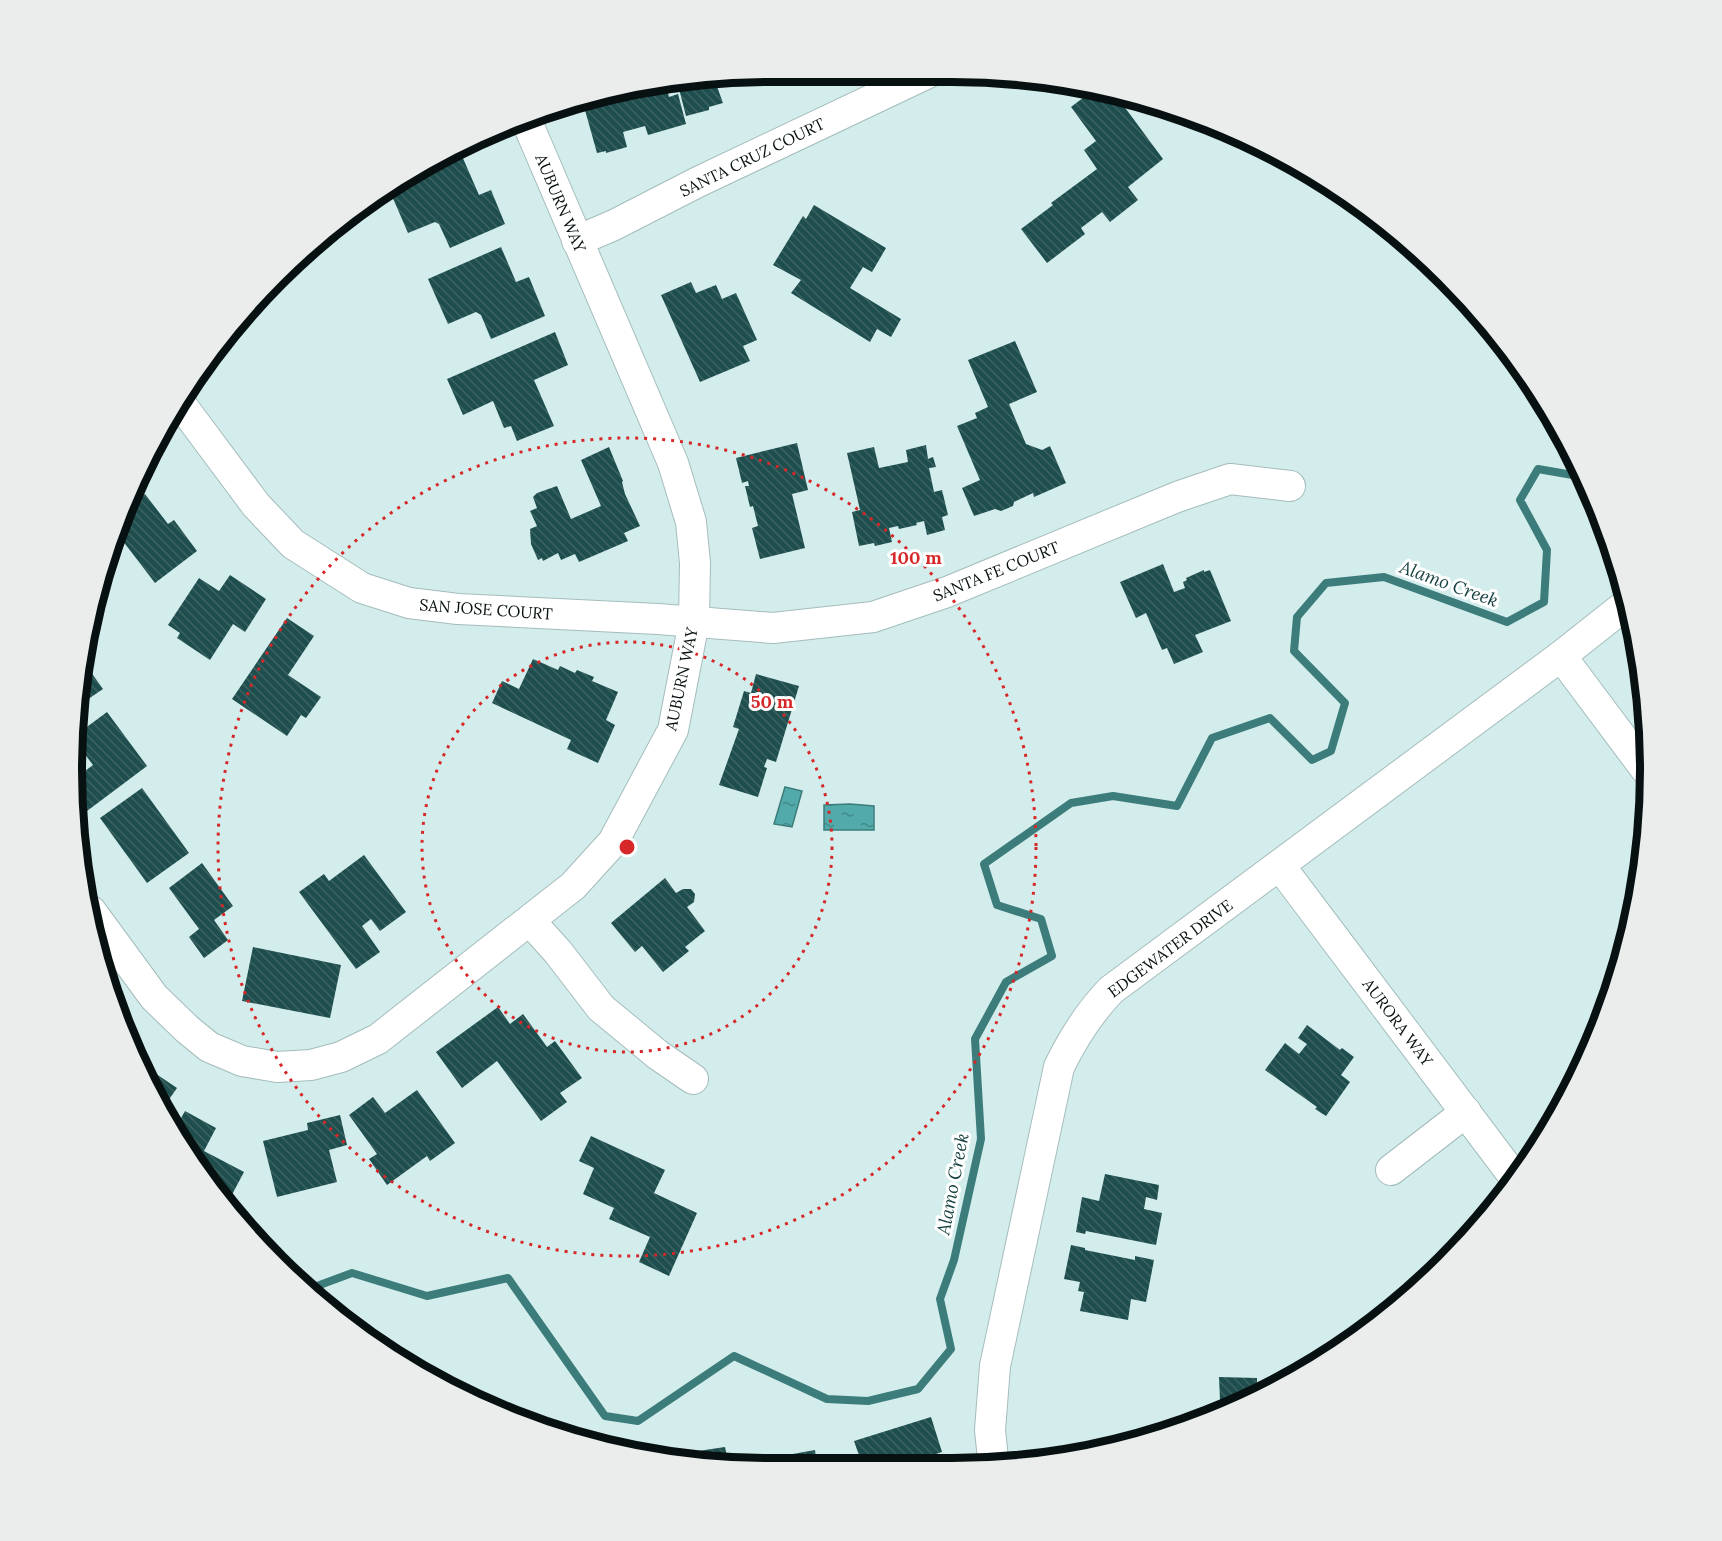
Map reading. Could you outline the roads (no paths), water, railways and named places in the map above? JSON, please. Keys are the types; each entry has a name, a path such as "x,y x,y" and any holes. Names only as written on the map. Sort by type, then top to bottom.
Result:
{"street":[{"name":"SANTA CRUZ COURT","path":"577,241 909,82"},
{"name":"AUBURN WAY","path":"111,960 209,1047 242,1061 276,1067 311,1065 340,1057 378,1039 573,886 613,842 673,730 694,622 695,563 691,522 676,473 529,127"},
{"name":"SAN JOSE COURT","path":"185,410 256,505 293,544 362,588 409,603 458,609 694,622"},
{"name":"SANTA FE COURT","path":"694,622 772,627 873,617 947,592 1177,497 1230,478 1290,486"},
{"name":"EDGEWATER DRIVE","path":"993,1457 990,1430 995,1366 1059,1067 1074,1035 1092,1009 1111,990 1561,656 1620,609"},
{"path":"1561,656 1640,761"},
{"name":"AURORA WAY","path":"1280,866 1510,1171"},
{"path":"530,921 558,952 601,1008 658,1055 693,1079"},
{"path":"1391,1170 1466,1112"}],"water":[{"path":"785,787 802,791 792,827 774,824"},
{"path":"824,805 874,806 874,830 824,830"}],"waterway":[{"name":"Alamo Creek","path":"318,1289 317,1286 352,1273 427,1296 508,1278 605,1416 638,1421 734,1356 827,1399 868,1401 918,1389 951,1349 940,1299 954,1260 981,1139 975,1039 1006,982 1052,956 1041,919 997,905 984,864 1071,803 1113,796 1177,806 1212,738 1270,718 1312,760 1331,751 1345,703 1294,651 1297,617 1326,583 1384,577 1507,622 1544,602 1547,550 1520,500 1538,469 1573,475"}]}
